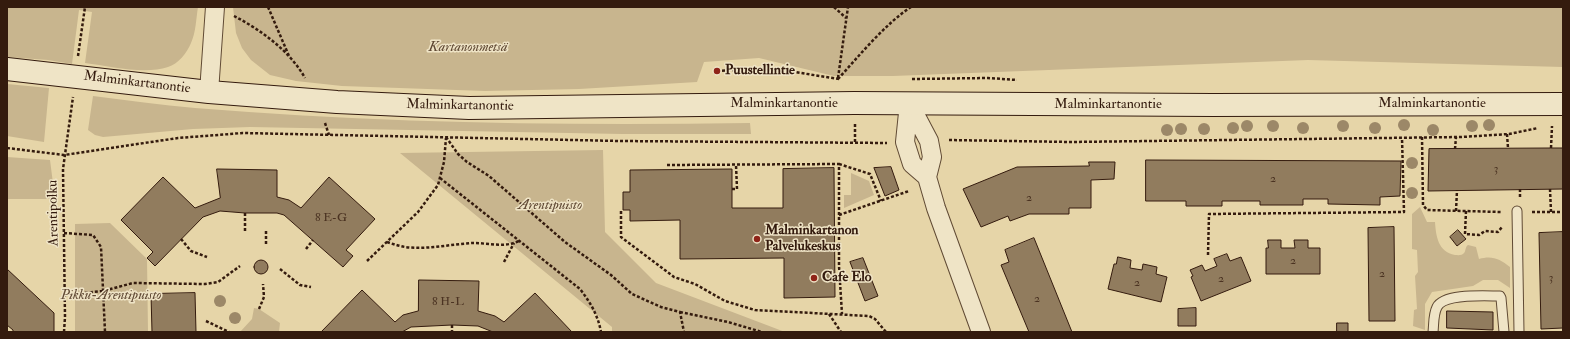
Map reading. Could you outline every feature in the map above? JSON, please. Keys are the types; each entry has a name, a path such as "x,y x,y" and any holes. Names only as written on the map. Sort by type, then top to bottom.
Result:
{"main road":[{"name":"Malminkartanontie","path":"7,69 209,92 317,100 469,108 909,103 1205,105 1563,104"}],"street":[{"path":"209,92 223,11"},
{"path":"909,103 929,141 932,157 927,177 936,208 952,248 980,332"},
{"path":"909,103 905,142 912,164 927,177"}],"lane":[{"path":"1515,212 1519,332"},
{"path":"1433,332 1435,312 1438,305 1443,300 1451,298 1500,296 1504,332"}],"path":[{"path":"77,63 85,7"},
{"path":"268,7 290,58"},
{"path":"834,7 847,18"},
{"path":"837,79 848,7"},
{"path":"837,79 874,40 904,11 911,7"},
{"path":"223,11 258,30 299,67 317,100 329,135"},
{"path":"717,71 769,68 843,80"},
{"name":"Arentipolku","path":"64,332 65,295 63,176 64,155 74,94"},
{"path":"1551,148 1552,125"},
{"path":"1547,126 1558,125"},
{"path":"929,141 1071,142 1456,137 1507,134 1541,127"},
{"path":"7,148 64,155 178,138 243,133 446,138 881,143 905,142"},
{"path":"1507,134 1508,148"},
{"path":"1422,137 1423,205 1427,210 1563,212"},
{"path":"1455,149 1456,137"},
{"path":"367,261 418,212 438,185 444,162 446,138"},
{"path":"446,138 466,162 489,176 565,242 611,275 632,294 661,307 728,322 762,332"},
{"path":"1208,255 1209,214 1404,212 1402,138"},
{"path":"839,164 839,266 842,314"},
{"path":"667,165 839,164 870,174 881,201"},
{"path":"732,189 737,189 736,165"},
{"path":"440,178 580,289 591,303 599,322 601,332"},
{"path":"1550,189 1551,212"},
{"path":"1456,211 1457,190"},
{"path":"839,215 909,191"},
{"path":"621,211 621,237 674,277 695,284 725,301 755,310 869,316 875,319 886,332"},
{"path":"1466,211 1466,234 1479,235 1485,231 1498,232 1515,212"},
{"path":"245,213 245,231"},
{"path":"266,231 266,244"},
{"path":"64,232 93,235 101,247 105,332"},
{"path":"181,239 190,251 207,257"},
{"path":"306,249 313,240"},
{"path":"387,242 404,247 423,247 475,243 487,245 514,243 519,241"},
{"path":"504,262 514,243"},
{"path":"65,295 103,291 133,284 205,284 218,282 240,266"},
{"path":"280,269 300,285 311,287"},
{"path":"259,309 264,297 263,284"},
{"path":"680,312 684,332"},
{"path":"829,314 841,332"},
{"path":"206,321 229,332"},
{"path":"452,325 452,332"}],"green space":[{"path":"7,7 198,7 193,39 185,54 179,61 172,66 159,69 138,70 85,63 92,12 79,10 72,64 48,60 7,57"},
{"name":"Kartanonmetsä","path":"233,7 1563,7 1563,67 1308,60 893,76 834,76 759,58 704,62 697,82 579,89 485,91 342,86 296,81 270,75 251,60 242,48 236,33"},
{"path":"7,84 49,88 44,142 7,136"},
{"path":"93,96 195,108 403,120 542,124 750,123 751,134 622,134 250,127 193,129 103,137 95,135 88,130"},
{"name":"Arentipuisto","path":"603,150 605,232 656,283 785,332 612,332 612,327 400,153"},
{"path":"7,157 50,160 55,199 7,199"},
{"path":"851,173 869,181 874,195 844,208 844,195 851,195"},
{"path":"1420,207 1427,222 1435,222 1437,238 1441,247 1445,251 1455,255 1462,255 1468,245 1476,247 1479,259 1488,257 1496,258 1510,267 1510,288 1498,280 1483,280 1473,286 1432,292 1425,304 1425,330 1413,326 1414,310 1417,309 1415,276 1418,272 1417,250 1412,249 1412,214"},
{"name":"Pikku-Arentipuisto","path":"110,223 147,259 148,332 75,332 75,224"},
{"path":"254,308 259,309 280,323 279,332 240,332 252,319"}],"building":[{"path":"1563,148 1563,189 1428,191 1429,149"},
{"path":"1146,160 1401,161 1400,196 1380,197 1380,205 1328,204 1328,199 1303,199 1303,205 1260,205 1260,201 1222,201 1222,206 1186,206 1186,201 1146,201"},
{"path":"1089,162 1115,162 1114,179 1091,180 1091,208 1069,208 1069,214 1029,214 1010,221 1008,216 981,227 963,189 1017,167 1089,166"},
{"path":"891,167 899,190 885,196 874,168"},
{"name":"Malminkartanon Palvelukeskus","path":"834,168 835,297 784,298 784,258 680,259 680,220 630,221 630,210 623,210 623,192 630,192 630,170 732,169 732,208 783,208 783,169"},
{"path":"217,169 277,170 277,197 289,200 301,208 329,177 375,219 346,250 353,256 343,267 284,215 277,213 220,211 203,217 155,266 147,258 153,252 121,220 163,177 195,208 220,198"},
{"path":"1394,227 1395,321 1369,321 1368,228"},
{"path":"1458,230 1466,239 1457,246 1450,237"},
{"path":"1563,232 1563,328 1541,329 1539,233"},
{"path":"1034,238 1072,332 1029,332 1001,265 1009,262 1005,250"},
{"path":"1268,240 1281,240 1281,248 1295,248 1294,240 1308,240 1308,248 1320,248 1320,274 1266,274 1266,248 1268,248"},
{"path":"1227,254 1230,261 1241,257 1251,281 1201,301 1191,277 1193,276 1190,270 1202,265 1205,271 1217,266 1214,259"},
{"path":"1118,257 1131,260 1130,268 1142,270 1143,264 1157,267 1156,274 1167,277 1161,302 1108,289 1114,264 1116,264"},
{"path":"863,258 878,296 865,301 850,262"},
{"path":"261,260 266,262 268,267 266,272 261,274 256,272 254,267 256,262"},
{"path":"7,269 54,313 54,332 13,332 13,330 7,325"},
{"path":"419,280 479,281 478,311 495,316 504,322 535,293 572,332 493,332 478,326 452,325 411,327 402,332 321,332 362,290 395,322 403,315 418,311"},
{"path":"195,293 196,332 152,332 151,294"},
{"path":"1196,308 1196,326 1178,326 1178,309"},
{"path":"1447,311 1493,312 1493,330 1447,328"},
{"path":"1337,323 1348,323 1348,332 1337,332"}],"place":[{"name":"Puustellintie","path":"717,71"},
{"name":"Malminkartanon Palvelukeskus","path":"757,239"},
{"name":"Cafe Elo","path":"814,278"}]}
